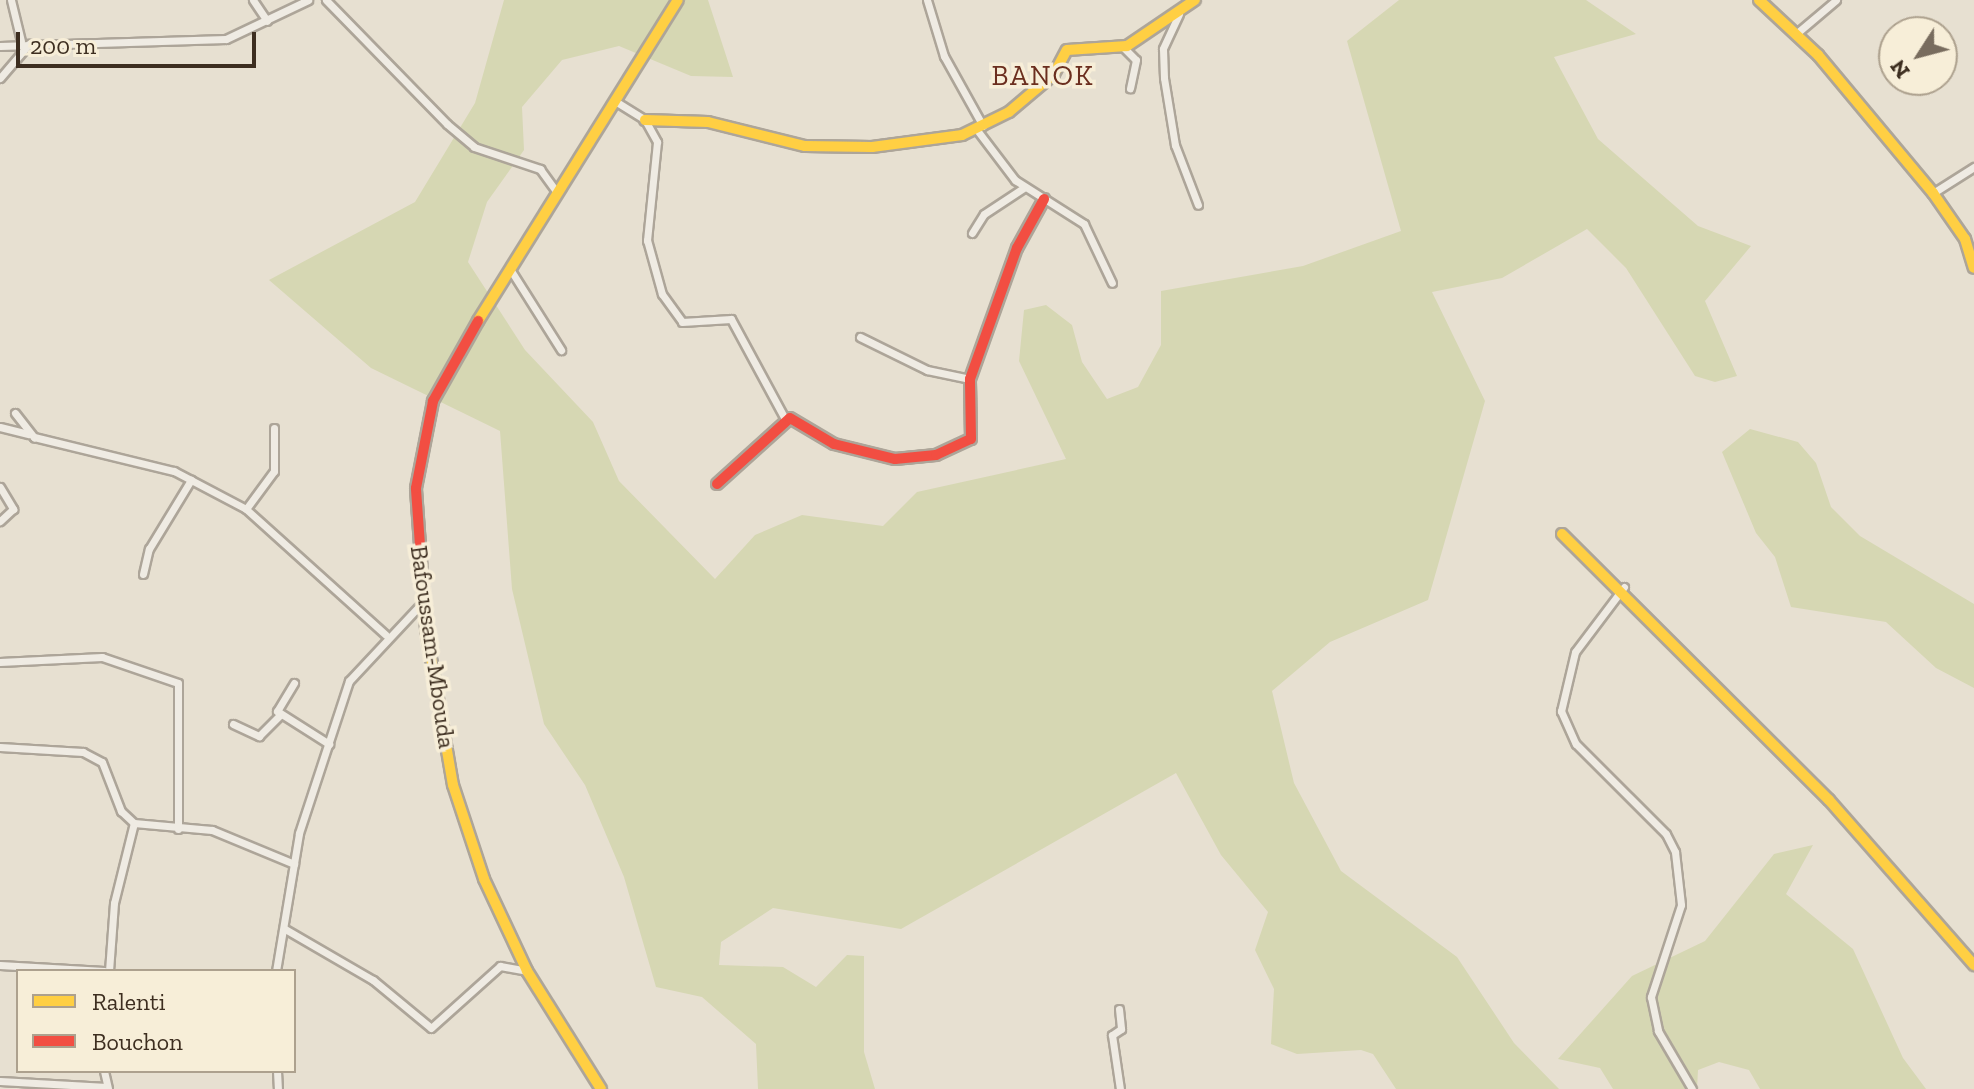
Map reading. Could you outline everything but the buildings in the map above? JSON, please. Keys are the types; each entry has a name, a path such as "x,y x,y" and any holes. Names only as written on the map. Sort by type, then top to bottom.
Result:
{"main road":[{"name":"Bafoussam-Mbouda","path":"601,1089 527,971 484,879 453,785 422,603 416,488 433,401 508,268 558,194 678,0"},
{"path":"645,120 708,122 792,145 858,148 981,128 1054,74 1067,50 1123,47 1179,14 1195,0"},
{"path":"1759,0 1797,33 1933,193 1965,239 1974,268"},
{"path":"717,484 785,419 882,457 936,455 974,435 970,379 1017,248 1044,199"},
{"path":"1562,534 1624,587 1829,800 1974,965"}],"street":[{"path":"11,0 25,42"},
{"path":"253,0 267,21"},
{"path":"0,46 25,42 218,40 267,21 308,0"},
{"path":"316,0 326,1 447,124 474,147 540,169 558,194"},
{"path":"927,0 944,56 981,128 987,152 1025,187 1084,224 1112,283"},
{"path":"1797,33 1836,0"},
{"path":"1179,14 1163,49 1164,78 1175,145 1198,205"},
{"path":"0,78 25,42"},
{"path":"1123,47 1136,60 1130,88"},
{"path":"615,101 645,120 659,153 647,240 657,283 682,322 731,319 785,419"},
{"path":"1933,193 1974,167"},
{"path":"972,233 984,214 1025,187"},
{"path":"508,268 561,350"},
{"path":"860,337 927,370 970,379"},
{"path":"15,413 29,434"},
{"path":"0,427 191,480 246,509 386,635"},
{"path":"246,509 274,471 274,428"},
{"path":"143,574 149,549 191,480"},
{"path":"0,487 13,509 0,521"},
{"path":"1624,587 1575,652 1561,711 1576,744 1666,834 1675,852 1681,905 1651,997 1658,1031 1692,1089"},
{"path":"276,969 294,864 349,681 386,635 422,603"},
{"path":"0,662 102,657 178,683 178,829"},
{"path":"294,683 277,706 280,715 329,744"},
{"path":"233,724 259,736 280,715"},
{"path":"0,747 83,752 102,762 121,811 134,823 232,835 294,864"},
{"path":"107,969 114,903 134,823"},
{"path":"285,929 373,980 431,1028 500,966 527,971"},
{"path":"0,965 71,969"},
{"path":"1119,1009 1122,1024 1112,1040 1120,1089"},
{"path":"0,1081 107,1088"}],"green space":[{"path":"504,0 708,0 733,77 691,76 619,46 562,60 522,107 524,150 487,202 468,262 525,350 593,422 619,481 715,579 755,535 802,515 883,526 917,492 1066,459 1019,361 1024,310 1046,305 1072,325 1082,362 1107,399 1138,387 1161,345 1161,291 1303,266 1401,231 1347,41 1399,0 1586,0 1636,34 1554,57 1598,139 1698,226 1751,246 1705,301 1737,376 1715,382 1695,376 1626,268 1587,229 1502,278 1432,292 1485,401 1428,600 1330,642 1272,691 1294,783 1341,871 1457,957 1514,1043 1559,1089 1396,1089 1373,1054 1361,1050 1297,1054 1271,1044 1274,989 1255,950 1268,912 1221,855 1176,773 901,929 773,908 721,942 719,965 783,967 816,987 847,955 864,956 864,1052 875,1089 758,1089 756,1044 702,997 656,987 624,877 585,785 544,724 512,589 500,431 371,368 269,280 415,202 475,103"},
{"path":"1750,429 1798,442 1816,463 1831,507 1860,536 1974,604 1974,688 1936,668 1886,622 1791,607 1775,557 1756,533 1722,452"},
{"path":"1813,845 1786,894 1853,949 1903,1058 1926,1089 1760,1089 1749,1070 1719,1062 1698,1070 1697,1089 1613,1089 1600,1068 1558,1059 1632,976 1705,941 1774,854"}],"traffic: slow":[{"path":"478,321 678,0"},
{"path":"645,120 708,122 805,146 872,147 962,135 1009,112 1054,74 1067,50 1127,46 1195,0"},
{"path":"1759,0 1818,55 1933,193 1965,239 1974,268"},
{"path":"1562,534 1829,800 1974,965"},
{"path":"426,629 453,785 484,879 527,971 601,1089"}],"traffic: jam":[{"path":"717,484 790,418 834,444 895,459 936,455 971,439 970,379 1017,248 1044,199"},
{"path":"426,629 416,488 433,401 478,321"}],"district":[{"name":"BANOK","path":"1043,76"}]}
